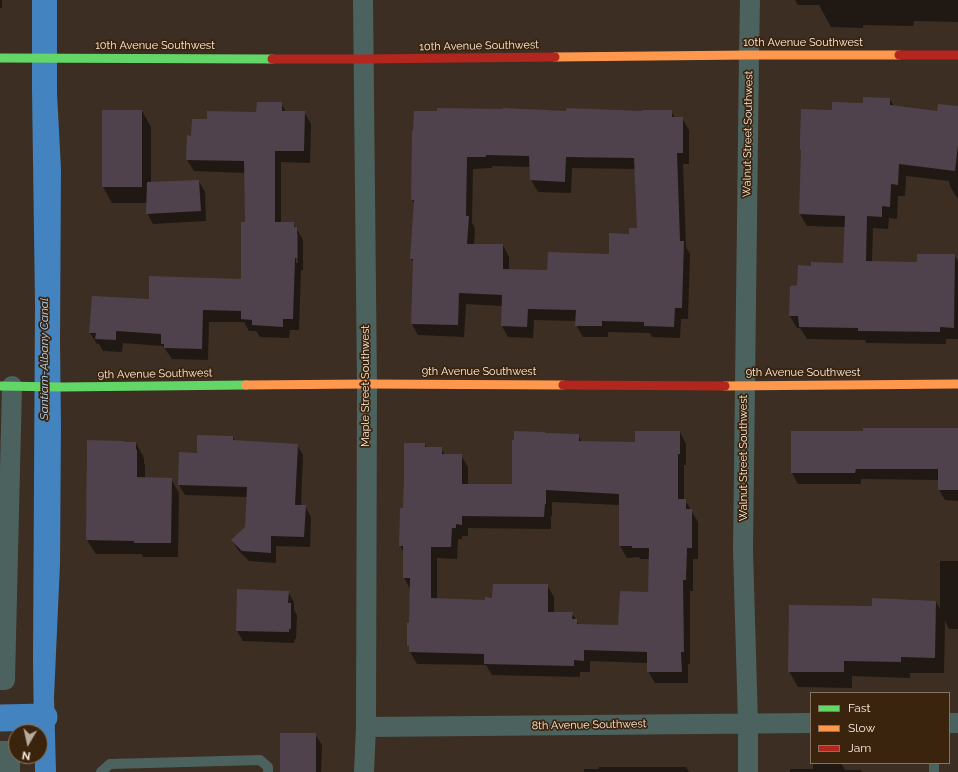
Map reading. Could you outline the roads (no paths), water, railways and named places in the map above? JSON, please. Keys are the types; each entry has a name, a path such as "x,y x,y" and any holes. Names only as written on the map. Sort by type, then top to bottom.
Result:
{"street":[{"name":"Maple Street Southwest","path":"363,0 367,384 366,727 364,772"},
{"name":"Walnut Street Southwest","path":"748,772 743,550 750,0"},
{"name":"10th Avenue Southwest","path":"0,58 364,59 749,55 958,55"},
{"name":"9th Avenue Southwest","path":"13,386 62,387 367,384 744,386 958,384"},
{"path":"2,680 13,386"},
{"name":"8th Avenue Southwest","path":"366,727 810,723"},
{"path":"5,751 10,772"}],"lane":[{"path":"102,772 110,764 260,760 268,767 268,772"}],"water":[{"path":"32,0 57,0 57,93 61,169 61,424 60,564 54,697 56,772 35,772 35,764 48,764 48,724 34,724 35,304"}],"waterway":[{"name":"Santiam-Albany Canal","path":"0,718 44,717"}]}
